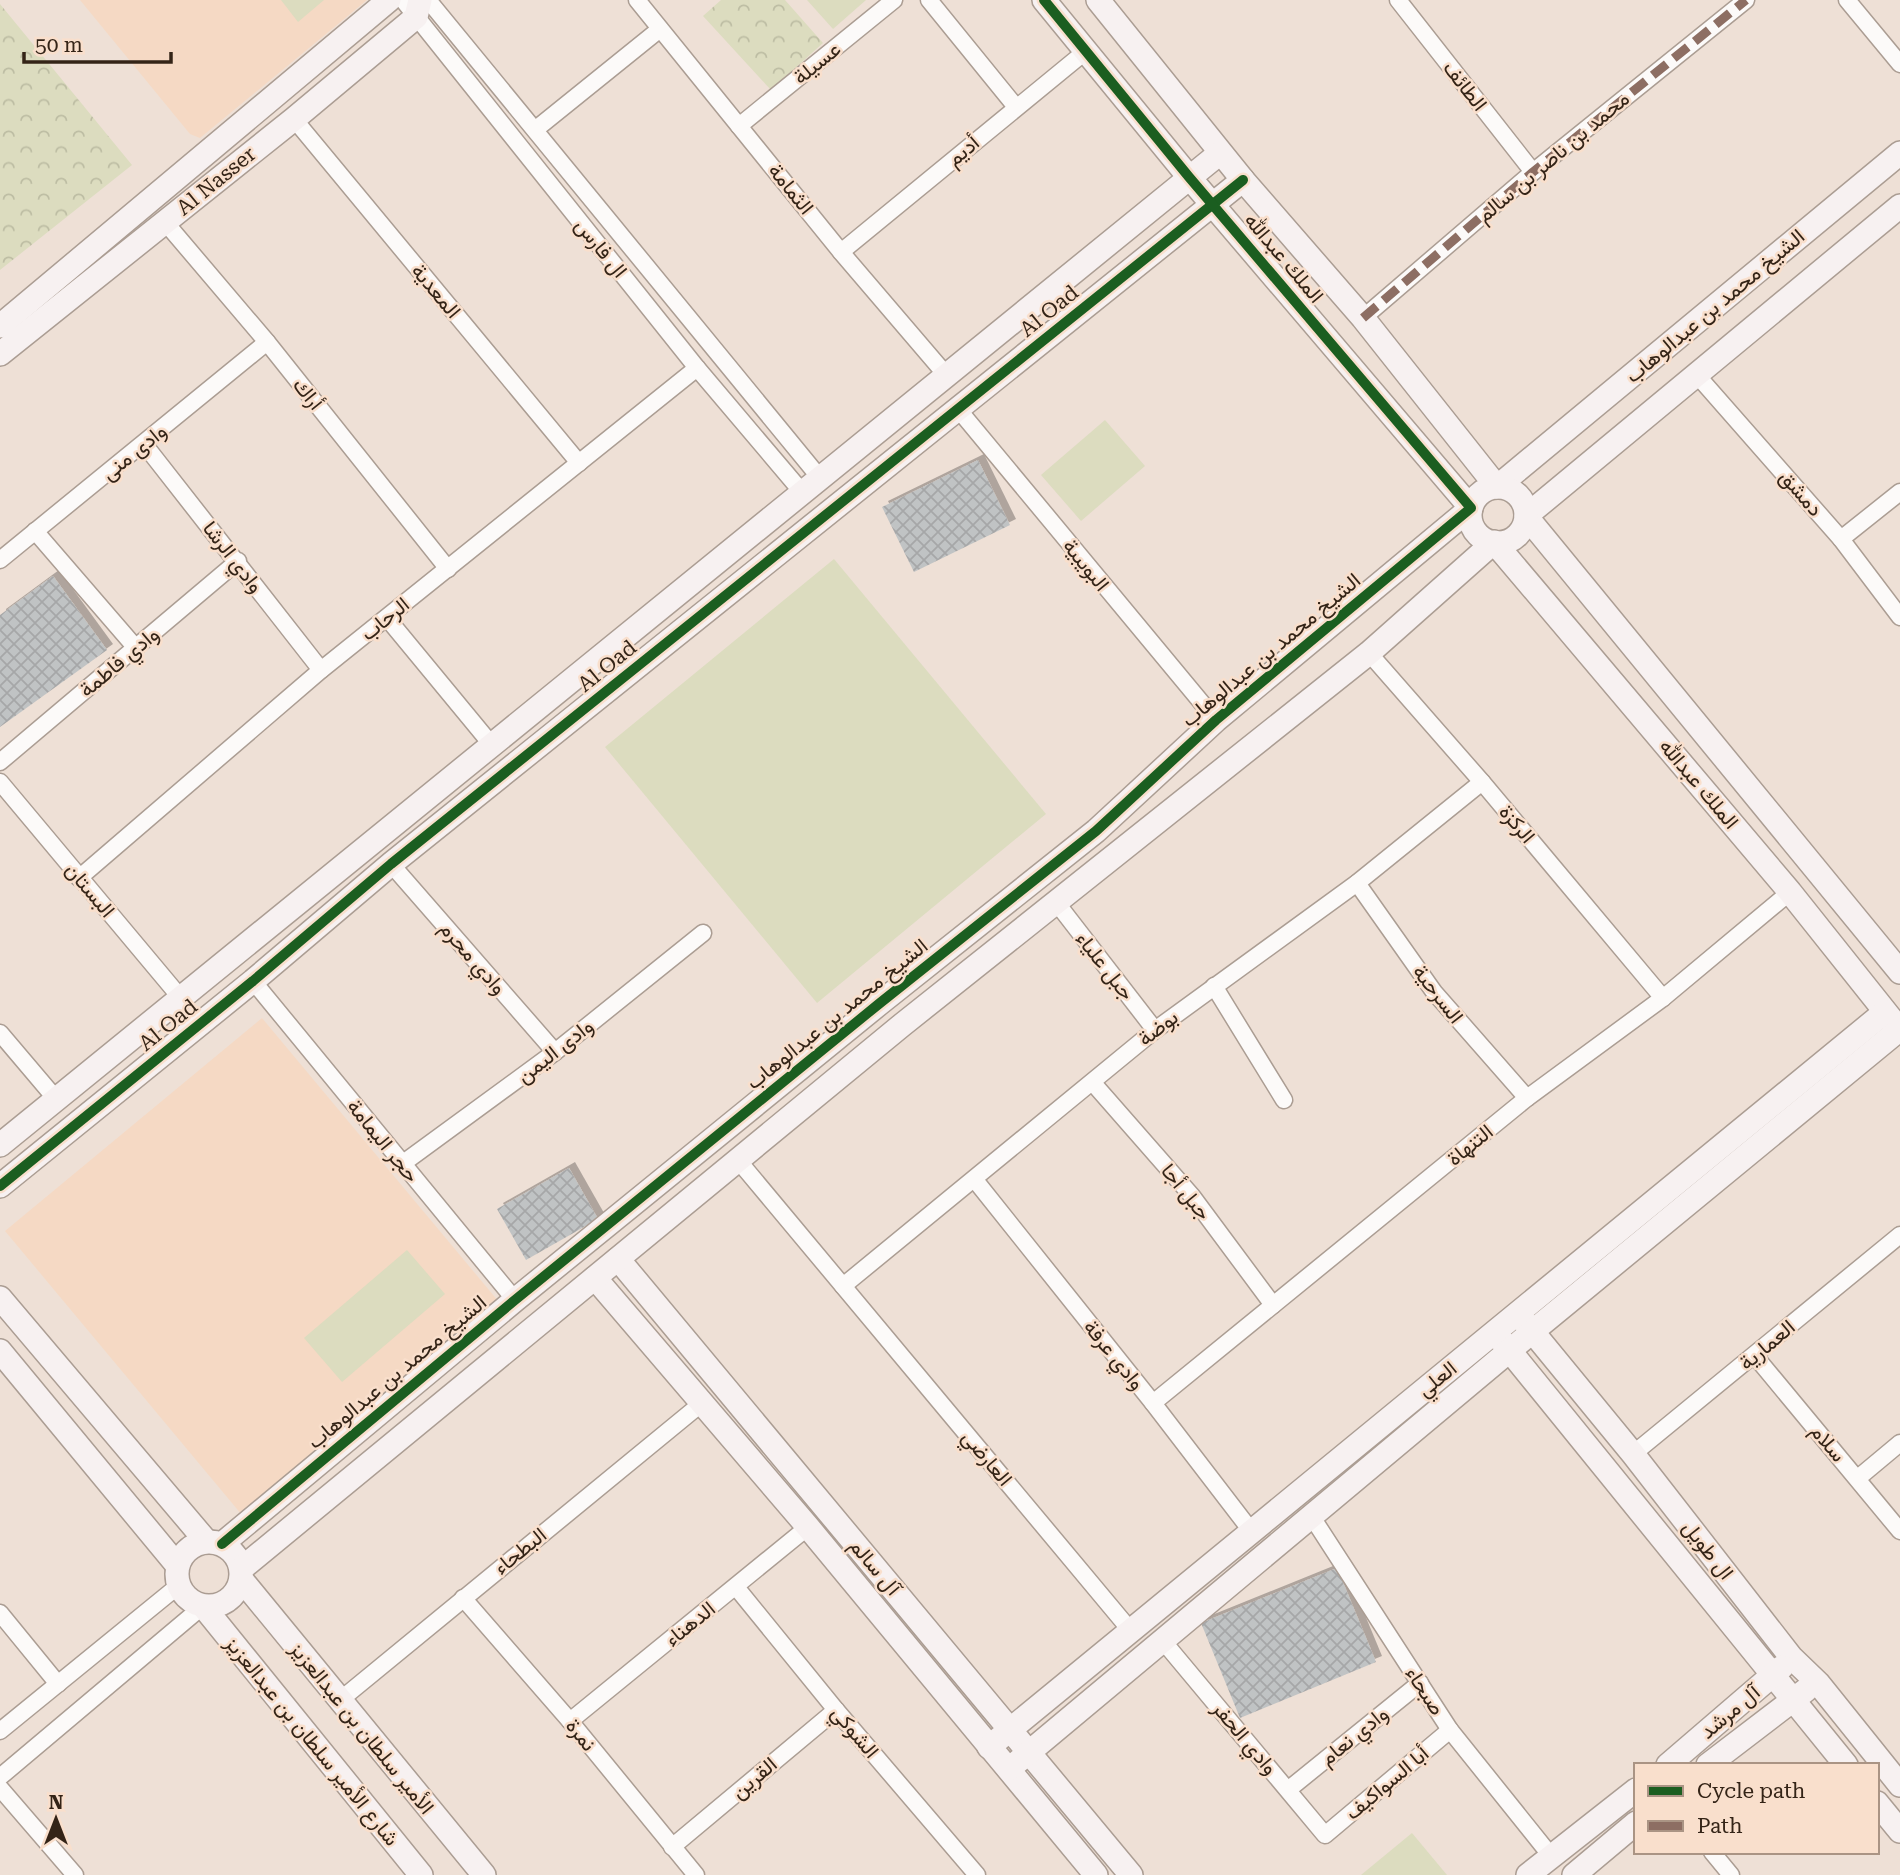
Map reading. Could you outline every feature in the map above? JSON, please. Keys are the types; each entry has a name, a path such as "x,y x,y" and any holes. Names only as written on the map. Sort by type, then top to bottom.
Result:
{"street":[{"name":"Al Nasser","path":"0,326 389,0"},
{"name":"الثمامة","path":"637,0 841,252 947,376"},
{"name":"عسيلة","path":"739,126 894,0"},
{"path":"929,0 1016,107"},
{"name":"الملك عبدالله","path":"1044,0 1189,177 1471,508"},
{"name":"الملك عبدالله","path":"1098,0 1242,180 1363,318 1497,487"},
{"name":"محمد بن ناصر بن سالم","path":"1363,318 1533,173 1746,0"},
{"path":"1847,0 1900,64"},
{"name":"الطائف","path":"1402,1 1533,173"},
{"name":"Al Nasser","path":"0,354 294,118 417,4"},
{"name":"ال فارس","path":"417,4 536,129 811,485"},
{"name":"ال فارس","path":"417,4 697,368 811,485"},
{"path":"536,129 660,29"},
{"name":"أديم","path":"841,252 1086,51"},
{"name":"المعدية","path":"294,118 579,463"},
{"name":"Al Oad","path":"0,1145 1220,153"},
{"name":"الشيخ محمد بن عبدالوهاب","path":"1497,487 1900,153"},
{"name":"Al Oad","path":"0,1186 253,981 391,864 1242,180"},
{"name":"الشيخ محمد بن عبدالوهاب","path":"1526,516 1900,206"},
{"name":"أراك","path":"165,222 267,342 449,569"},
{"name":"وادى منى","path":"0,560 267,342"},
{"name":"الرحاب","path":"79,878 321,670 697,368"},
{"name":"دمشق","path":"1696,374 1841,539 1900,617"},
{"name":"البويبية","path":"958,409 1216,720"},
{"name":"وادي الرشا","path":"144,444 321,670"},
{"path":"241,1574 737,1159 1369,653 1494,542 1512,539 1519,533 1526,516 1521,499 1507,488 1497,487 1481,493 1471,508 1470,517 1478,534 1494,542"},
{"path":"1841,539 1900,492"},
{"name":"الشيخ محمد بن عبدالوهاب","path":"214,1543 836,1038 1096,831 1216,720 1471,508"},
{"name":"الملك عبدالله","path":"1526,516 1900,972"},
{"path":"35,531 136,648"},
{"name":"الملك عبدالله","path":"1494,542 1790,892 1895,1024"},
{"name":"وادي فاطمة","path":"0,762 237,561"},
{"path":"387,618 491,744"},
{"name":"الركزة","path":"1369,653 1482,782 1663,998"},
{"name":"البستان","path":"0,782 180,997"},
{"name":"بوضة","path":"843,1286 1155,1030 1357,883 1482,782"},
{"name":"وادي محرم","path":"391,864 555,1052"},
{"name":"السرحية","path":"1357,883 1434,992 1527,1098"},
{"name":"التنهاة","path":"1153,1403 1527,1098 1663,998 1790,892"},
{"name":"جبل علياء","path":"1056,902 1155,1030"},
{"name":"وادى اليمن","path":"402,1164 555,1052 703,933"},
{"name":"حجر اليمامة","path":"253,981 515,1300"},
{"path":"1214,986 1284,1100"},
{"name":"العلي","path":"989,1747 1517,1313 1895,1024"},
{"name":"العلي","path":"1009,1769 1511,1350 1895,1024"},
{"path":"0,1033 56,1099"},
{"path":"836,1038 857,1062"},
{"name":"جبل أجا","path":"1093,1083 1192,1196 1273,1305"},
{"name":"العارضي","path":"737,1159 1130,1631"},
{"name":"وادي عرفة","path":"975,1180 1252,1532"},
{"name":"العمارية","path":"1633,1454 1900,1235"},
{"name":"آل سالم","path":"618,1259 1131,1875"},
{"name":"آل سالم","path":"595,1278 808,1527 1096,1875"},
{"path":"0,1298 214,1543 231,1550 238,1559 241,1574 238,1589 223,1604 203,1606 192,1602 178,1575 0,1351"},
{"name":"ال طويل","path":"1517,1313 1633,1454 1791,1657 1818,1683 1900,1785"},
{"name":"ال طويل","path":"1494,1333 1511,1350 1844,1763"},
{"name":"سلام","path":"1755,1356 1900,1531"},
{"name":"البطحاء","path":"339,1701 702,1403"},
{"path":"1858,1478 1900,1443"},
{"name":"صبحاء","path":"1312,1517 1450,1730 1551,1856"},
{"name":"الدهناء","path":"570,1721 808,1527"},
{"path":"0,1731 58,1684 178,1575 188,1549 214,1543"},
{"name":"الأمير سلطان بن عبدالعزيز","path":"241,1574 339,1701 484,1875"},
{"name":"الشوكي","path":"736,1587 836,1710 977,1875"},
{"name":"نمرة","path":"463,1598 570,1721 695,1875"},
{"path":"0,1777 203,1606"},
{"name":"شارع الأمير سلطان بن عبدالعزيز","path":"203,1606 421,1875"},
{"path":"0,1613 58,1684"},
{"name":"وادي الحفر","path":"1163,1641 1325,1835"},
{"name":"آل مرشد","path":"1670,1763 1791,1657"},
{"name":"وادي نعام","path":"1289,1789 1420,1683"},
{"name":"آل مرشد","path":"1711,1763 1792,1698 1818,1683"},
{"name":"القرين","path":"672,1847 836,1710"},
{"name":"أبا السواكيف","path":"1325,1835 1450,1730"},
{"path":"0,1788 75,1875"},
{"path":"1528,1875 1634,1792"},
{"path":"1879,1805 1900,1831"},
{"path":"1574,1875 1634,1826"},
{"path":"1714,1854 1731,1875"}],"shaded area":[{"path":"80,0 367,0 200,138 190,134"},
{"path":"262,1018 499,1302 242,1515 5,1231"}],"green space":[{"path":"281,0 324,0 298,22"},
{"path":"721,0 785,0 823,43 771,90 703,16"},
{"path":"807,0 866,0 833,29"},
{"path":"0,4 132,165 0,270"},
{"path":"1105,420 1145,466 1081,521 1041,475"},
{"path":"834,559 1046,814 817,1003 605,747"},
{"path":"407,1250 445,1294 342,1382 304,1338"},
{"path":"1412,1833 1447,1875 1361,1875"}],"building":[{"path":"978,460 1010,525 914,572 882,507"},
{"path":"53,576 107,650 0,727 0,615"},
{"path":"569,1168 598,1219 526,1260 497,1209"},
{"path":"1337,1568 1376,1662 1240,1718 1201,1623"}],"marked path":[{"path":"1363,318 1533,172 1746,0"}],"cycle path":[{"path":"222,1544 515,1300 1096,831 1216,720 1471,508 1189,177 1044,0"},
{"path":"0,1186 253,981 391,864 1243,180"}]}
